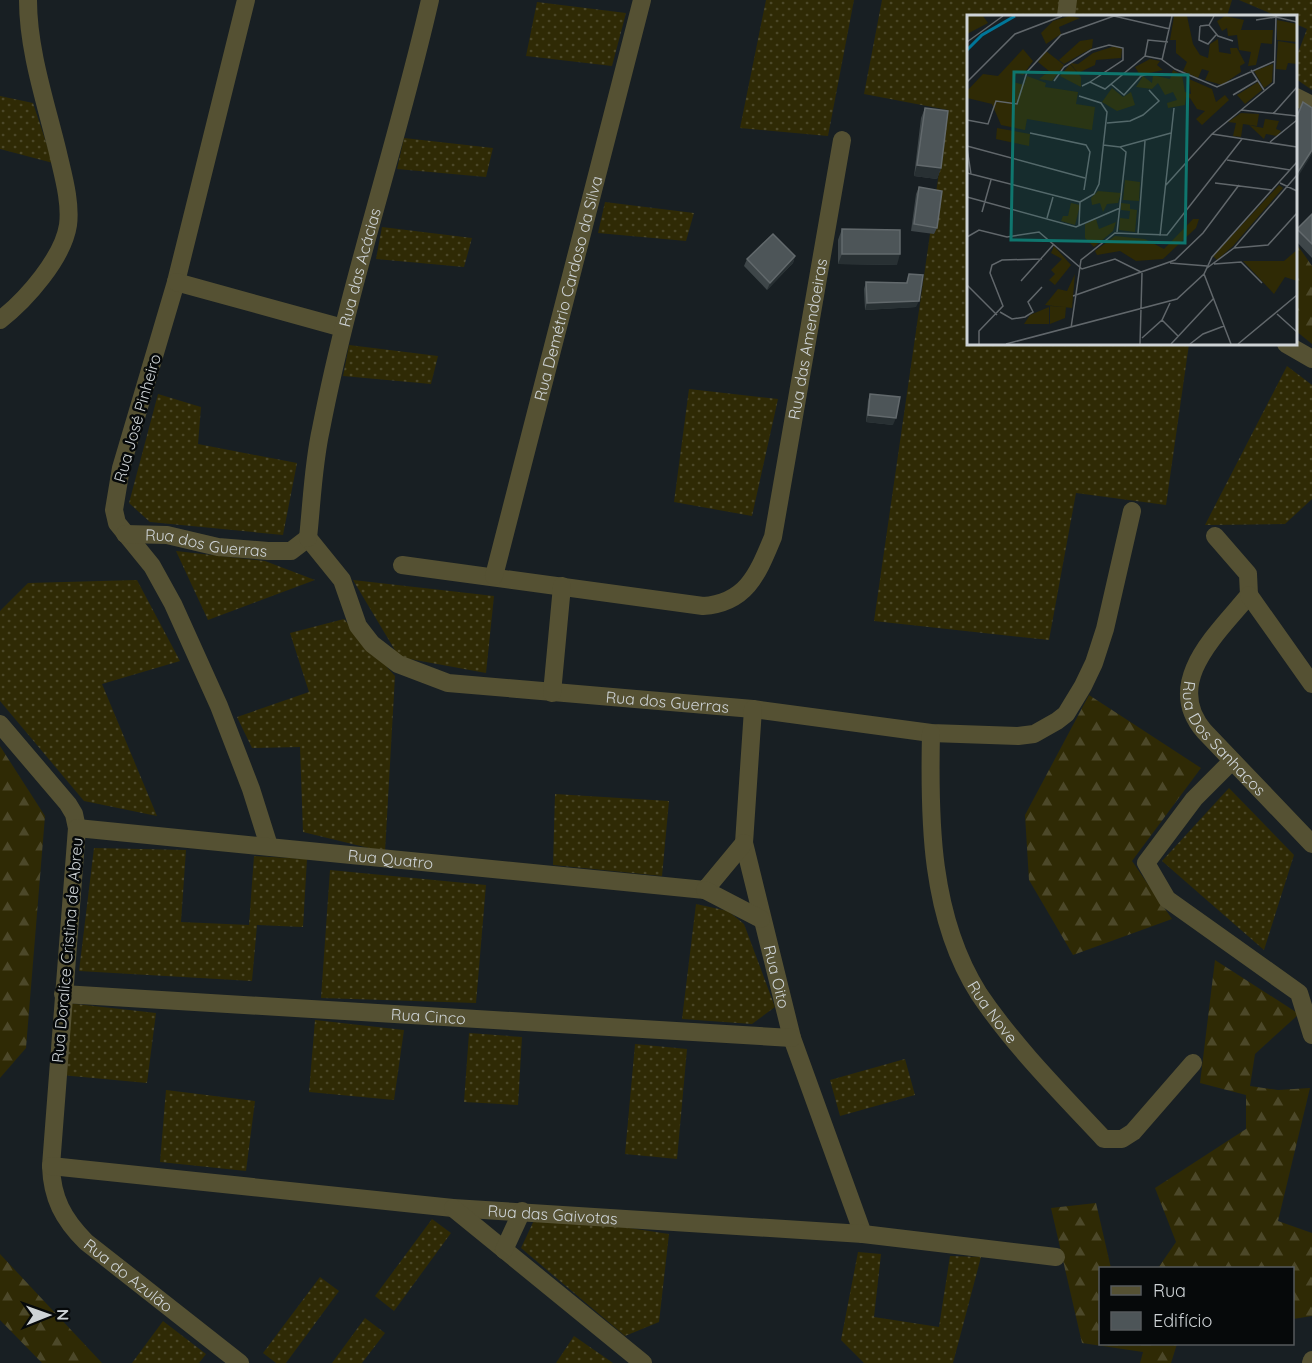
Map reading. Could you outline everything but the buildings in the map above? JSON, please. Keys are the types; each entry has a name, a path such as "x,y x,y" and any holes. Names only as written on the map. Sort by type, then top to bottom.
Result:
{"street":[{"path":"0,320 17,307 60,251 68,224 66,186 35,56 28,18 28,0"},
{"name":"Rua José Pinheiro","path":"246,0 176,282 117,487 114,510 117,523 152,566 173,604 219,706 251,789 269,846"},
{"name":"Rua das Acácias","path":"308,538 311,483 343,328 430,0"},
{"name":"Rua Demétrio Cardoso da Silva","path":"494,576 642,0"},
{"path":"1066,15 1068,0"},
{"path":"1297,98 1312,105"},
{"name":"Rua das Amendoeiras","path":"402,565 703,606 722,605 756,577 773,537 842,140"},
{"path":"176,282 343,328"},
{"path":"1288,345 1312,359"},
{"name":"Rua dos Guerras","path":"125,534 167,535 218,547 267,551 291,551 308,538 342,580 358,626 372,644 398,664 448,683 753,709 931,733 1018,736 1046,729 1065,714 1094,663 1102,640 1132,511"},
{"path":"1215,536 1248,574 1249,596 1312,684"},
{"path":"552,693 562,586"},
{"name":"Rua Dos Sanhaços","path":"1249,596 1203,652 1195,667 1188,694 1193,718 1312,844"},
{"name":"Rua Oito","path":"753,709 744,843 792,1038 863,1234"},
{"name":"Rua Doralice Cristina de Abreu","path":"0,724 68,804 74,814 77,828 51,1166"},
{"name":"Rua Nove","path":"931,733 929,802 933,844 945,912 979,993 1040,1070 1104,1138 1122,1139 1133,1132 1193,1063"},
{"path":"1232,761 1194,799 1146,863 1167,899 1299,993 1312,1035"},
{"name":"Rua Quatro","path":"77,828 269,846 403,862 705,890 761,919"},
{"path":"705,890 744,843"},
{"name":"Rua Cinco","path":"63,994 792,1038"},
{"name":"Rua das Gaivotas","path":"51,1166 453,1208 522,1210 863,1234 1056,1257"},
{"name":"Rua do Azulão","path":"51,1166 51,1184 67,1222 86,1242 240,1363"},
{"path":"453,1208 643,1363"},
{"path":"504,1250 522,1210"}],"green space":[{"path":"766,0 854,0 828,136 740,128"},
{"path":"882,0 1232,0 1227,15 967,15 967,345 1189,345 1166,505 1076,493 1049,640 874,621 948,110 864,94"},
{"path":"1239,0 1312,0 1312,90 1297,80 1297,55 1307,29 1297,24 1297,15 1275,15"},
{"path":"537,2 626,13 612,66 526,56"},
{"path":"0,96 33,103 53,163 0,149"},
{"path":"404,138 493,148 486,177 397,169"},
{"path":"605,202 694,213 686,241 598,233"},
{"path":"382,227 472,238 464,267 376,259"},
{"path":"1297,244 1312,266 1312,344 1297,332"},
{"path":"349,345 438,356 431,384 343,376"},
{"path":"1287,366 1312,385 1312,499 1285,524 1205,525"},
{"path":"689,389 778,399 752,516 674,502"},
{"path":"158,394 201,407 198,444 297,463 283,535 150,522 129,503"},
{"path":"176,551 265,561 315,580 208,620"},
{"path":"137,580 180,661 102,684 157,816 84,801 0,701 0,611 28,583"},
{"path":"353,580 494,596 486,673 399,657"},
{"path":"344,619 395,676 385,852 303,832 300,747 252,748 237,717 309,692 290,633"},
{"path":"1089,695 1201,768 1132,861 1172,919 1073,955 1029,880 1025,815"},
{"path":"0,746 45,816 26,1048 0,1078"},
{"path":"1229,788 1294,855 1264,950 1162,861"},
{"path":"555,794 669,801 662,876 553,865"},
{"path":"94,848 186,850 181,922 249,925 254,856 307,859 303,927 257,925 252,981 79,971"},
{"path":"330,870 486,885 476,1003 321,998"},
{"path":"696,904 728,911 744,924 775,1007 752,1024 682,1019"},
{"path":"1215,960 1299,1014 1255,1054 1250,1086 1278,1090 1310,1088 1278,1221 1312,1233 1312,1316 1294,1319 1294,1267 1159,1267 1176,1242 1155,1188 1246,1129 1246,1095 1200,1083"},
{"path":"67,1003 156,1013 147,1083 61,1075"},
{"path":"315,1020 404,1030 394,1100 309,1092"},
{"path":"469,1033 522,1037 518,1105 464,1102"},
{"path":"635,1044 687,1049 677,1159 625,1154"},
{"path":"905,1059 915,1095 840,1116 830,1080"},
{"path":"166,1090 255,1101 246,1171 160,1162"},
{"path":"1096,1203 1111,1267 1099,1267 1099,1345 1177,1345 1171,1363 1140,1363 1143,1352 1082,1343 1051,1208"},
{"path":"537,1214 669,1234 659,1322 625,1336 521,1248"},
{"path":"432,1219 451,1233 394,1311 375,1296"},
{"path":"858,1252 881,1254 874,1317 939,1327 950,1256 981,1257 953,1363 864,1363 841,1340"},
{"path":"0,1254 102,1363 42,1363 0,1320"},
{"path":"320,1277 339,1291 286,1363 276,1363 263,1353"},
{"path":"365,1318 385,1333 362,1363 332,1363"},
{"path":"163,1321 206,1354 199,1363 132,1363"},
{"path":"574,1336 613,1363 556,1363"}]}
